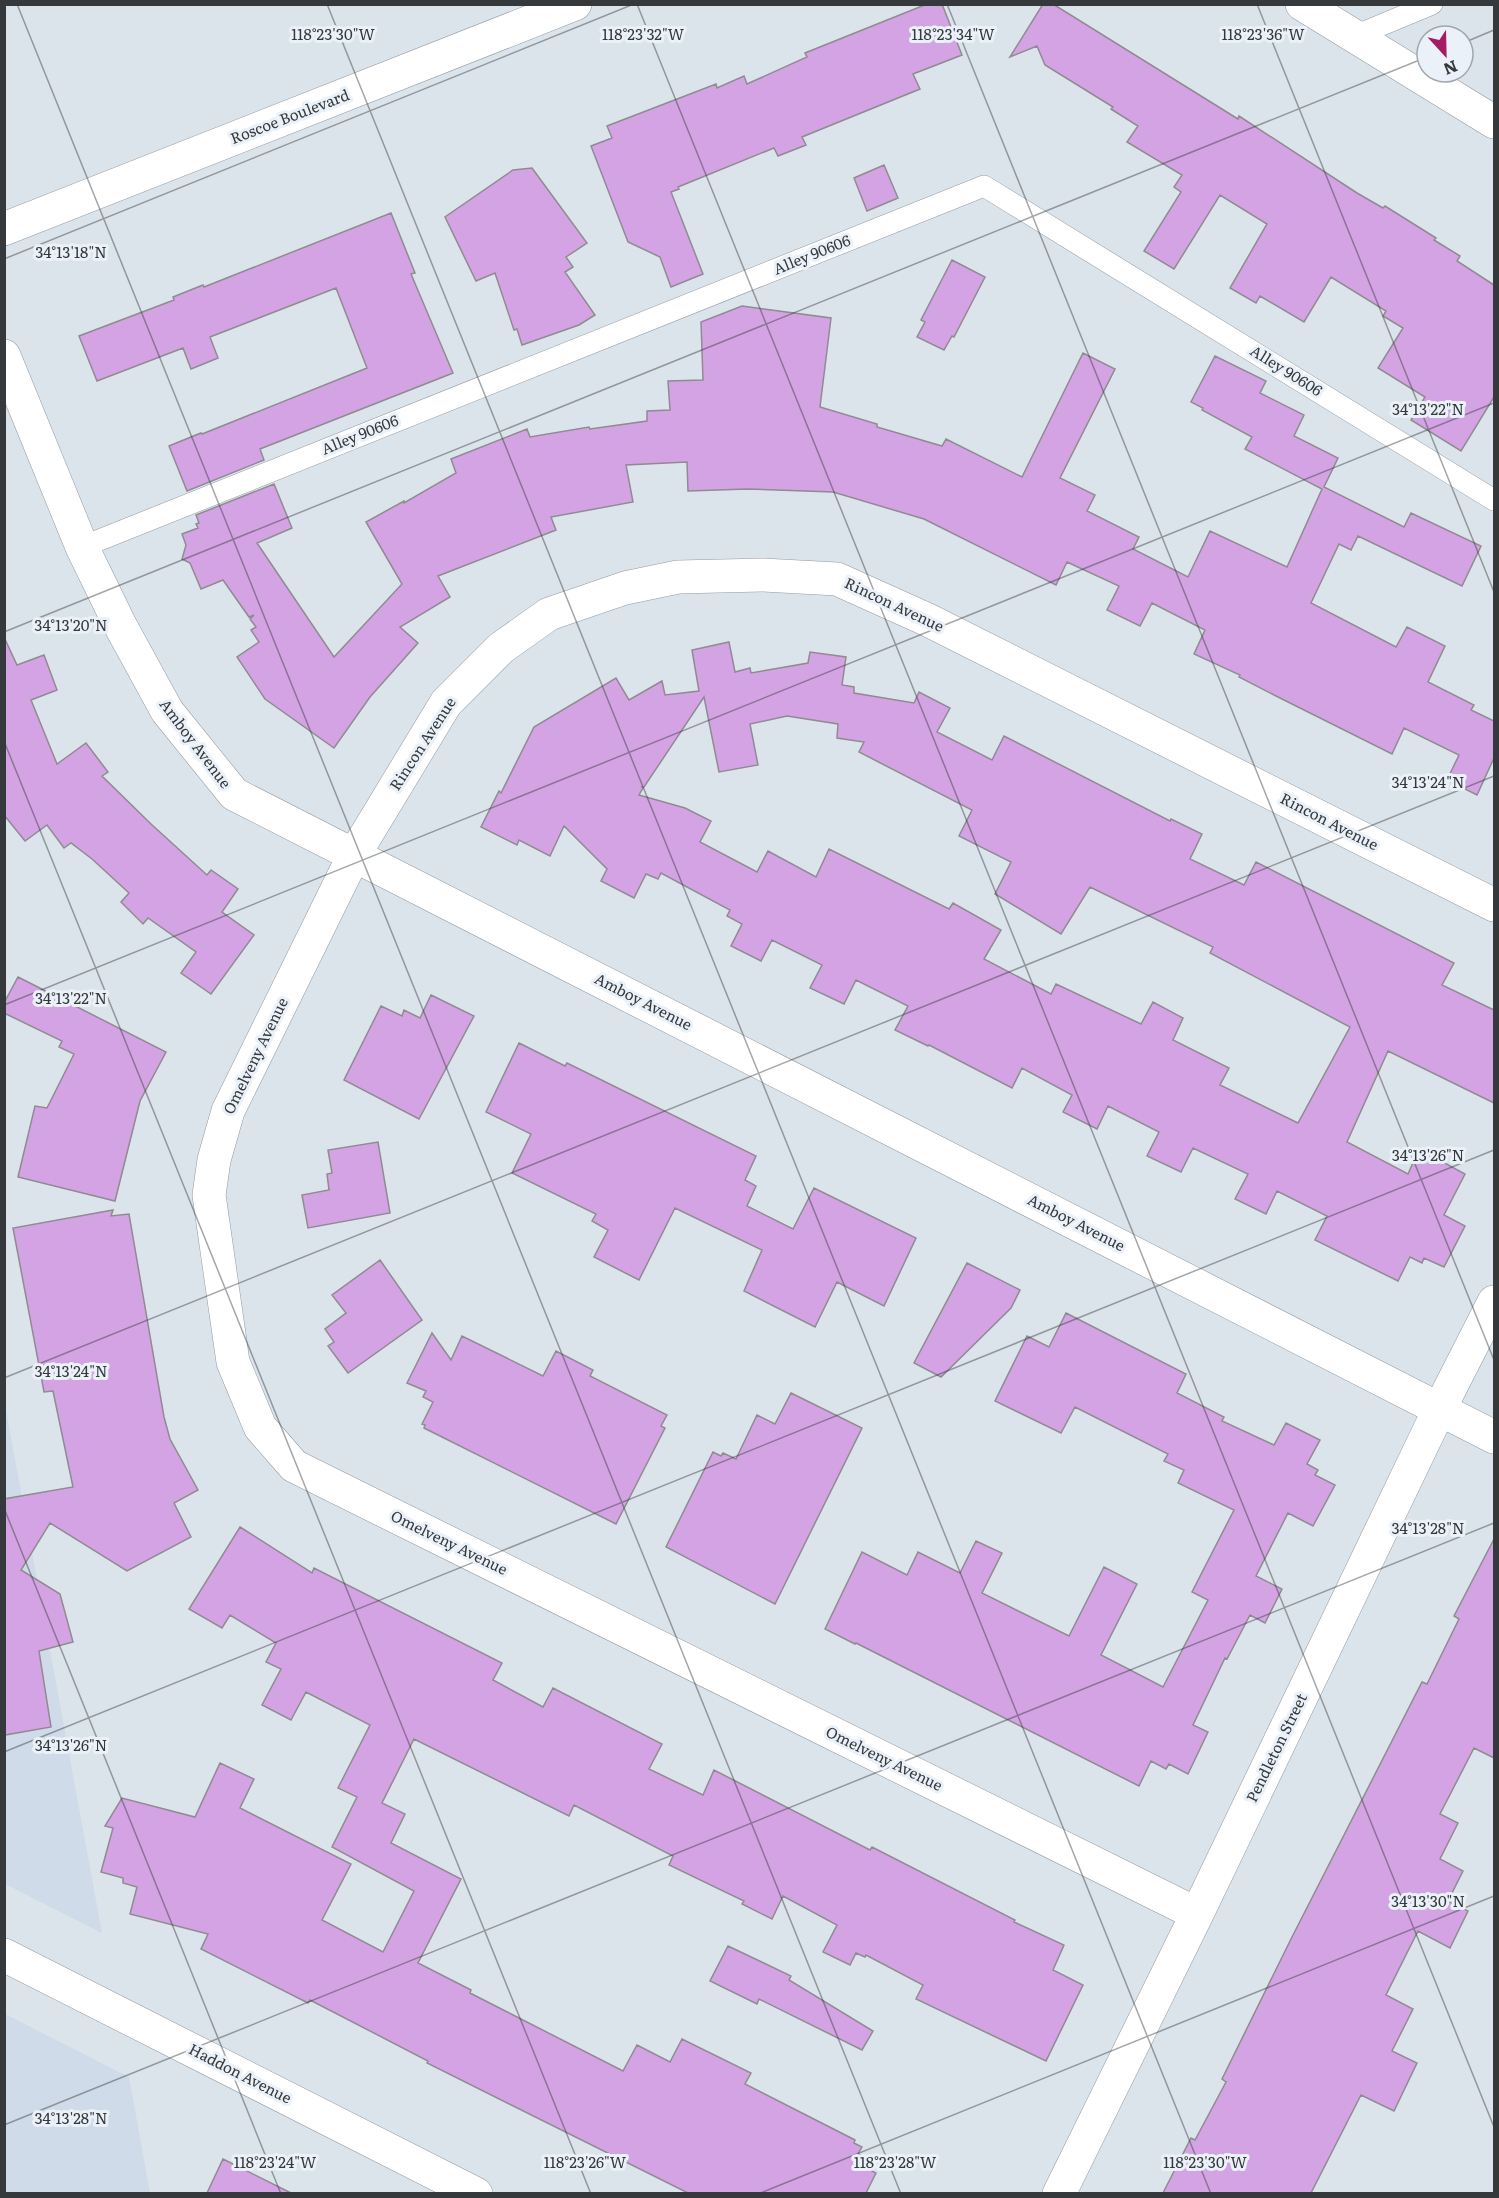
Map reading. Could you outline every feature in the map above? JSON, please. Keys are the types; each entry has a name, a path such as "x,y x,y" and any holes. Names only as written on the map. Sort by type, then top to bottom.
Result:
{"street":[{"name":"Roscoe Boulevard","path":"4,229 575,4"},
{"path":"1302,4 1494,122"},
{"name":"Amboy Avenue","path":"4,356 82,546 120,625 167,711 234,794 1494,1437"},
{"name":"Rincon Avenue","path":"354,855 446,703 501,648 549,614 625,588 678,577 763,575 837,579 898,606 1494,904"},
{"name":"Omelveny Avenue","path":"354,855 228,1111 214,1160 209,1195 233,1362 260,1427 294,1466 1197,1914"},
{"name":"Pendleton Street","path":"1059,2193 1197,1914 1440,1408 1494,1302"},
{"name":"Haddon Avenue","path":"4,1955 476,2193"}],"lane":[{"path":"1355,36 1432,4"},
{"name":"Alley 90606","path":"82,546 984,186 1494,500"}],"shaded area":[{"path":"5,1405 102,1933 5,1884"},
{"path":"5,2014 129,2077 150,2193 5,2193"}],"building":[{"path":"927,4 942,4 962,55 913,74 920,89 802,137 806,145 778,156 774,148 678,187 679,189 671,192 703,274 671,287 660,257 628,242 591,146 612,138 607,126 716,84 717,88 744,76 747,84 807,57 805,53"},
{"path":"1043,4 1053,4 1238,119 1239,116 1357,193 1383,208 1385,206 1436,238 1434,240 1460,256 1457,261 1494,285 1494,397 1461,451 1411,420 1425,397 1378,368 1403,328 1383,316 1386,311 1331,277 1304,322 1260,296 1256,303 1230,288 1267,224 1220,195 1174,269 1144,251 1181,192 1174,187 1182,175 1127,142 1138,126 1111,109 1113,107 1045,65 1037,46 1010,57"},
{"path":"884,165 898,198 867,211 854,178"},
{"path":"532,168 587,243 566,257 573,267 565,272 595,315 579,325 522,345 517,329 514,330 495,273 476,281 445,217 513,170"},
{"path":"391,213 415,273 411,274 453,373 260,449 264,460 187,491 169,446 367,368 336,288 210,337 218,358 191,369 183,348 97,381 79,336 174,300 173,297 203,285 204,287"},
{"path":"952,260 985,277 954,337 952,336 944,350 917,337 925,322 921,320"},
{"path":"742,306 831,318 820,407 942,446 946,439 1022,477 1083,353 1115,369 1060,478 1095,495 1087,511 1139,537 1133,549 1188,577 1210,531 1287,567 1322,489 1245,449 1252,437 1191,402 1215,356 1266,381 1260,393 1304,415 1294,436 1338,458 1324,487 1404,527 1411,513 1481,546 1462,586 1358,536 1351,550 1339,544 1311,603 1396,647 1407,627 1445,646 1428,682 1474,705 1471,710 1494,721 1494,758 1477,795 1447,780 1459,755 1404,728 1392,754 1239,677 1240,675 1194,654 1205,630 1152,603 1140,626 1107,610 1119,586 1067,562 1056,585 924,519 833,492 748,489 688,491 687,462 626,465 633,502 551,517 556,530 438,576 450,597 400,627 418,643 370,697 334,748 265,699 237,657 259,642 251,630 256,627 250,619 254,615 249,617 223,580 201,589 190,563 182,559 186,545 182,534 198,528 196,515 274,484 292,528 257,543 334,657 402,584 366,522 456,473 451,459 527,429 530,437 589,427 590,429 647,421 647,411 670,410 668,381 703,380 701,322"},
{"path":"4,637 17,665 44,655 57,690 31,700 57,764 86,743 108,772 102,776 151,824 207,875 211,870 238,889 222,912 254,935 211,994 181,973 196,952 148,918 143,924 121,902 129,893 92,859 71,843 64,848 47,825 25,841 4,815"},
{"path":"729,642 735,672 750,668 751,673 808,663 810,652 846,657 842,685 854,687 854,693 914,703 919,692 950,708 937,732 992,760 1004,736 1170,821 1171,819 1202,834 1190,859 1244,885 1256,862 1454,963 1442,985 1494,1010 1494,1103 1388,1051 1347,1142 1408,1174 1419,1149 1465,1174 1444,1215 1465,1226 1444,1267 1424,1258 1422,1263 1410,1257 1398,1281 1315,1240 1327,1216 1277,1191 1266,1214 1235,1199 1248,1174 1193,1148 1181,1172 1147,1156 1159,1132 1108,1106 1097,1129 1063,1112 1072,1095 1022,1068 1012,1088 895,1030 908,1006 856,980 844,1004 810,988 822,965 772,940 761,961 731,946 742,924 727,916 730,910 661,873 658,879 646,874 634,898 601,881 607,869 564,826 550,856 519,840 517,845 481,827 534,727 616,678 629,700 662,681 665,695 699,691 692,650","holes":["704,697 719,772 758,765 750,724 787,716 838,724 837,738 864,742 859,752 972,810 959,836 1011,862 995,894 1061,934 1090,887 1213,947 1210,953 1350,1027 1298,1123 1220,1085 1229,1068 1173,1040 1183,1018 1153,1002 1141,1024 1056,984 1051,994 984,959 1001,930 953,903 949,909 829,849 816,877 768,851 757,872 700,842 711,821 685,808 639,795 642,787"]},
{"path":"18,977 166,1052 140,1101 115,1201 18,1177 35,1106 47,1108 74,1054 59,1047 62,1041 4,1013 4,1003"},
{"path":"431,995 474,1016 419,1119 344,1080 381,1006 402,1016 404,1010 420,1018"},
{"path":"519,1043 565,1066 567,1063 756,1156 745,1180 756,1186 747,1206 793,1229 814,1188 916,1238 884,1306 837,1282 815,1327 744,1291 762,1250 675,1208 639,1280 594,1257 608,1230 592,1221 596,1214 512,1173 531,1134 486,1112"},
{"path":"378,1142 390,1213 308,1228 302,1195 329,1190 327,1174 332,1173 328,1150"},
{"path":"113,1210 111,1216 129,1214 164,1417 170,1439 198,1490 174,1503 191,1537 127,1571 50,1523 21,1570 60,1594 73,1642 39,1651 51,1727 5,1735 4,1499 73,1487 53,1391 44,1392 13,1228"},
{"path":"380,1260 422,1320 348,1373 328,1346 334,1342 325,1329 346,1313 332,1295"},
{"path":"967,1263 1020,1290 1011,1308 941,1377 914,1363"},
{"path":"1066,1313 1186,1374 1177,1393 1224,1417 1222,1421 1274,1445 1286,1423 1320,1440 1307,1464 1318,1470 1315,1475 1335,1485 1313,1526 1288,1513 1256,1576 1282,1589 1265,1623 1250,1615 1227,1659 1225,1658 1193,1725 1208,1732 1188,1774 1169,1764 1166,1769 1151,1761 1139,1786 825,1629 862,1552 907,1575 918,1552 960,1573 976,1541 1002,1553 982,1593 1069,1636 1104,1567 1137,1584 1101,1655 1163,1687 1208,1600 1192,1592 1234,1510 1178,1483 1184,1470 1164,1461 1168,1454 1075,1407 1061,1433 995,1401 1027,1336 1049,1347"},
{"path":"432,1333 451,1360 462,1336 543,1376 556,1351 593,1370 590,1376 667,1415 661,1426 665,1428 616,1524 424,1428 425,1425 422,1424 433,1402 423,1397 426,1391 407,1383"},
{"path":"791,1393 862,1428 775,1604 666,1547 713,1452 721,1456 723,1453 736,1459 757,1415 775,1424"},
{"path":"240,1527 312,1573 314,1568 502,1663 493,1680 543,1707 553,1688 662,1744 649,1769 703,1795 714,1770 1064,1945 1053,1970 1083,1985 1046,2061 916,1999 923,1985 866,1955 865,1957 856,1953 850,1965 823,1952 837,1925 783,1896 772,1919 742,1904 744,1901 669,1865 673,1856 574,1805 569,1816 414,1739 382,1803 405,1814 391,1843 461,1879 418,1963 471,1990 470,1993 623,2071 637,2045 670,2062 682,2039 751,2073 745,2084 855,2140 854,2143 862,2147 858,2154 866,2158 862,2166 876,2173 866,2193 688,2193 427,2063 428,2061 310,2000 308,2003 201,1949 208,1934 130,1914 137,1887 123,1883 123,1878 101,1872 113,1828 105,1826 122,1798 195,1817 220,1763 254,1779 240,1808 351,1864 322,1920 383,1952 414,1891 332,1847 357,1797 338,1788 370,1725 306,1692 291,1720 262,1705 281,1669 266,1662 276,1643 230,1615 222,1628 189,1609"},
{"path":"1494,1539 1494,1758 1474,1748 1440,1814 1458,1823 1440,1859 1463,1871 1448,1901 1468,1911 1450,1948 1418,1931 1386,1995 1413,2009 1392,2051 1417,2063 1394,2111 1361,2095 1311,2193 1163,2193 1191,2138 1195,2140 1226,2082 1222,2079 1291,1939 1422,1682 1427,1684 1459,1619 1454,1616"},
{"path":"728,1946 791,1976 789,1980 873,2031 862,2050 759,1999 757,2004 710,1981"},
{"path":"223,2159 291,2193 207,2193"}]}
